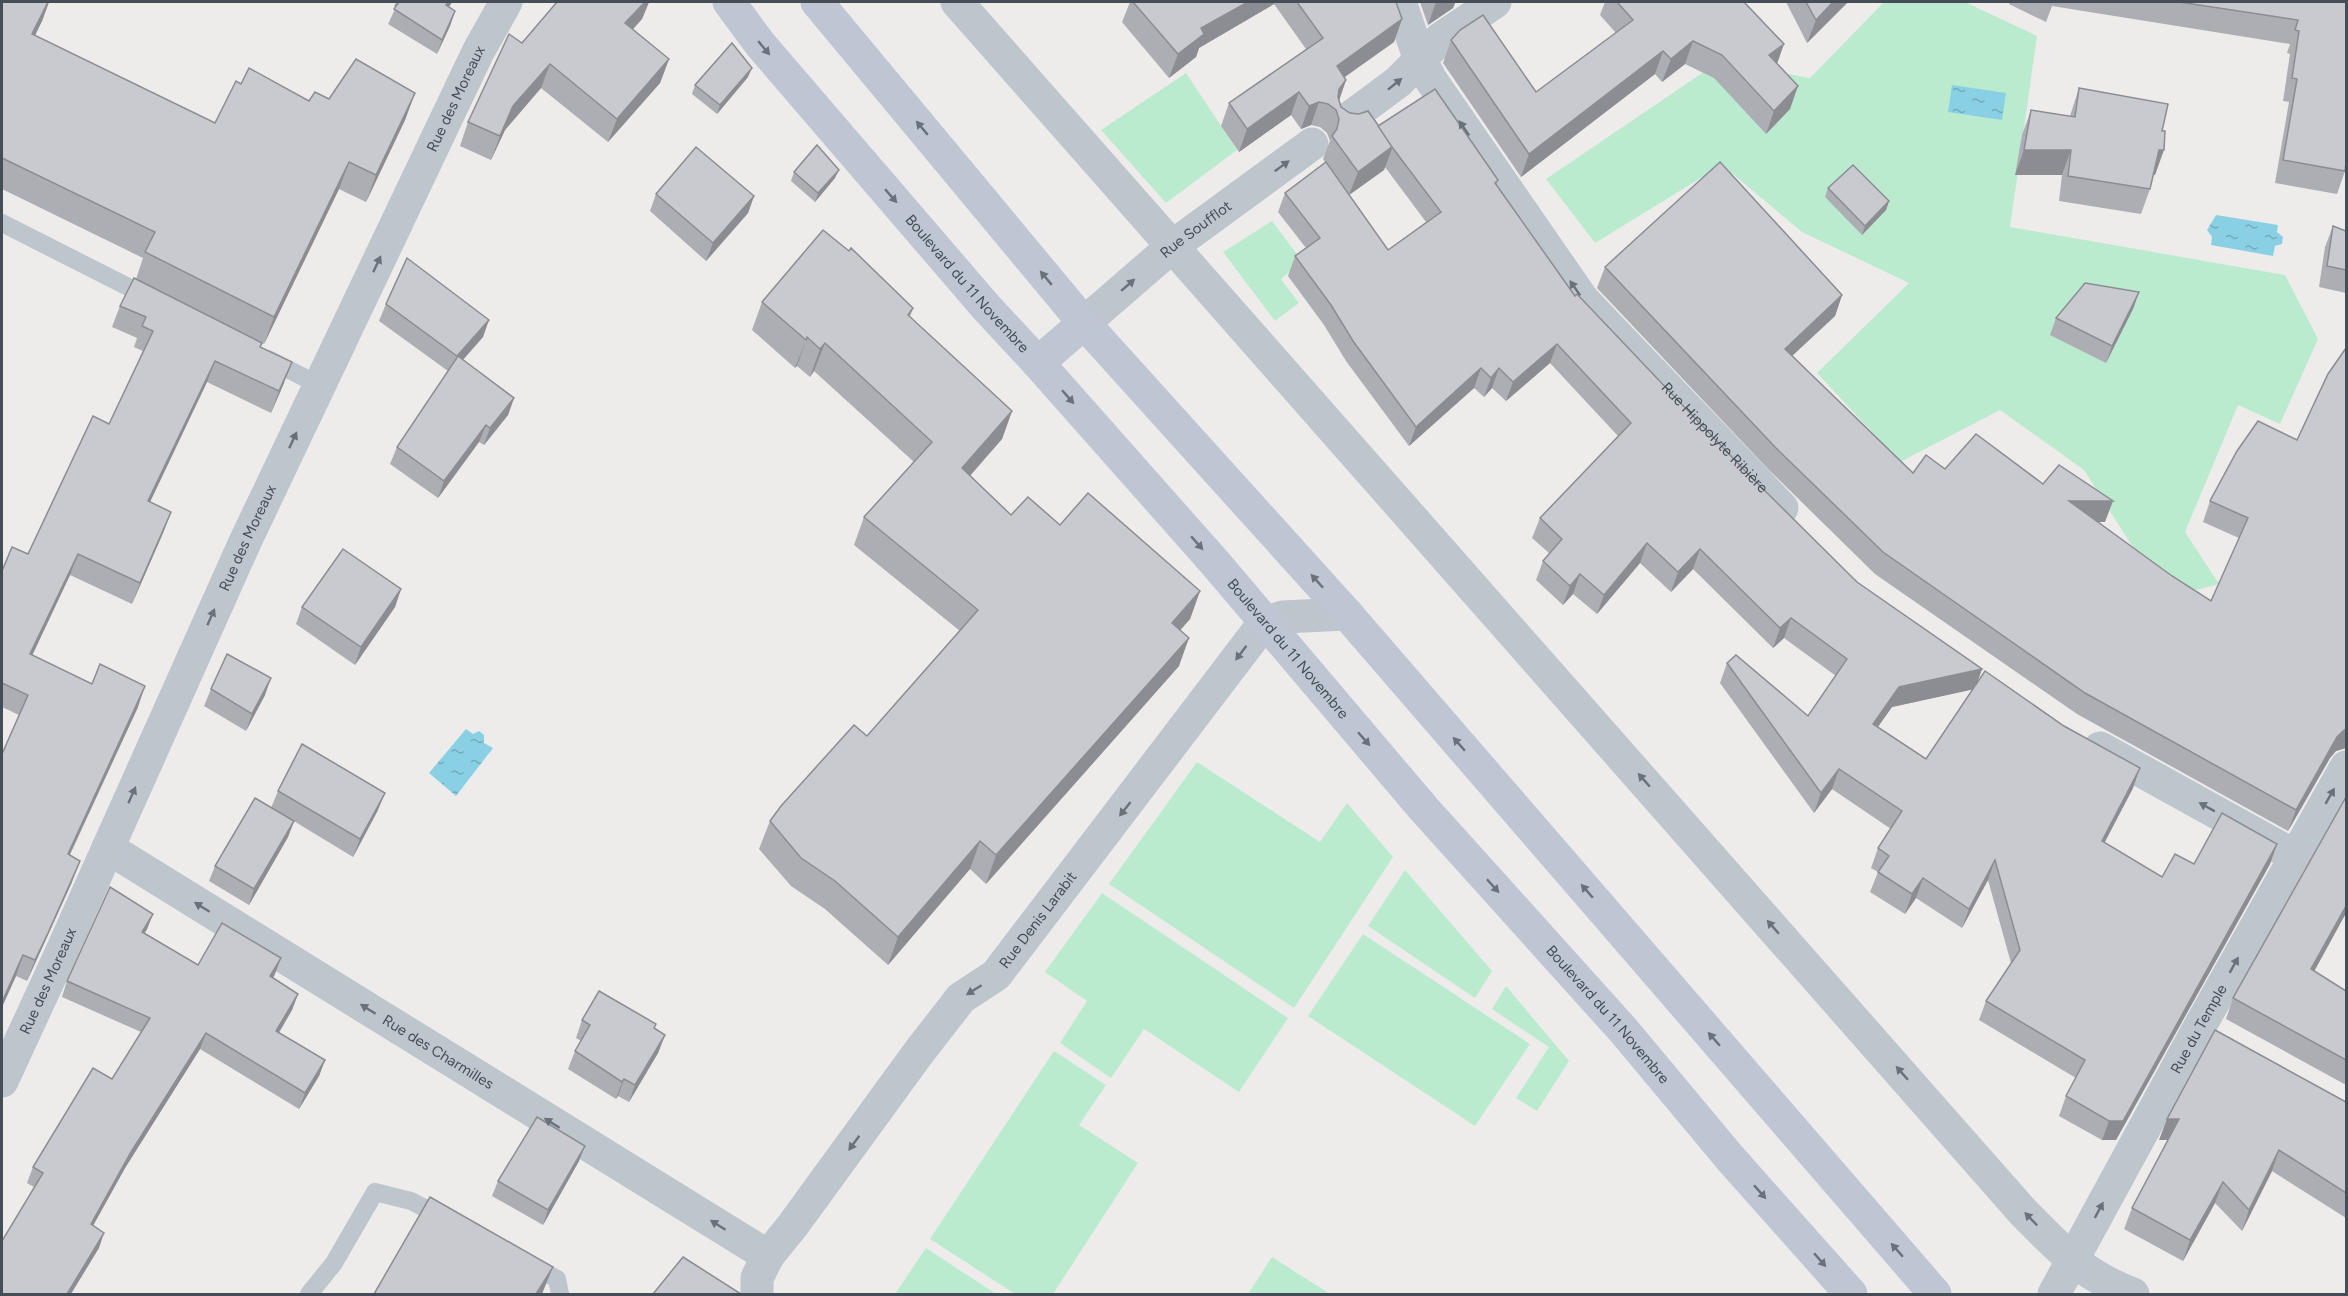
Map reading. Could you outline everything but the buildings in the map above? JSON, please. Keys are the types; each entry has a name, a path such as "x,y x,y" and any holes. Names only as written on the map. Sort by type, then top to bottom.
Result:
{"main road":[{"name":"Boulevard du 11 Novembre","path":"729,2 768,53 986,307 1038,363 1424,809 1624,1031 1730,1158 1851,1294"},
{"path":"817,2 1084,323 1347,614 1935,1294"},
{"path":"1038,363 1084,323"}],"street":[{"name":"Rue des Moreaux","path":"2,1081 245,542 478,52 507,2"},
{"path":"957,2 1174,245 2024,1212 2072,1261 2110,1286 2133,1294"},
{"name":"Rue Hippolyte Ribière","path":"1400,2 1420,60 1431,80 1583,300 1755,482 1805,531"},
{"path":"1348,119 1398,82 1440,39 1495,2"},
{"name":"Rue Soufflot","path":"1084,323 1174,245 1312,144"},
{"path":"1264,623 1283,617 1347,614"},
{"name":"Rue Denis Larabit","path":"761,1276 793,1225 955,1005 961,998 996,975 1264,623"},
{"path":"2077,735 2295,856"},
{"name":"Rue du Temple","path":"2054,1294 2210,1032 2295,856 2346,767"},
{"name":"Rue des Charmilles","path":"108,848 761,1276"}],"lane":[{"path":"2,223 160,304"},
{"path":"256,352 319,385"},
{"path":"309,1294 334,1263 375,1192 411,1201 463,1229"},
{"path":"515,1257 556,1279 560,1294"}],"green space":[{"path":"1884,2 1965,2 2037,36 2010,227 2285,275 2318,339 2280,424 2238,405 2185,532 2219,584 2165,598 2084,470 2000,410 1900,462 1817,373 1909,283 1802,232 1722,165 1595,243 1546,179 1720,61 1810,78"},
{"path":"1186,73 1237,150 1166,203 1101,130"},
{"path":"1272,221 1302,261 1281,279 1299,303 1275,321 1223,252"},
{"path":"1197,762 1320,842 1347,803 1393,857 1294,1008 1109,884"},
{"path":"1405,870 1492,971 1475,998 1368,926"},
{"path":"1102,893 1288,1018 1239,1092 1144,1029 1111,1078 1060,1043 1087,1001 1045,972"},
{"path":"1363,934 1530,1044 1475,1126 1308,1016"},
{"path":"1506,986 1569,1061 1537,1111 1516,1098 1549,1047 1492,1009"},
{"path":"1054,1051 1106,1085 1079,1125 1138,1163 1053,1294 1015,1294 930,1239"},
{"path":"926,1248 996,1294 895,1294"},
{"path":"1272,1257 1330,1294 1248,1294"}],"water":[{"path":"1952,85 2006,93 2002,120 1948,112"},
{"path":"2216,215 2278,225 2277,232 2283,237 2282,244 2275,246 2273,256 2211,245 2212,237 2207,230"},
{"path":"466,729 473,734 479,731 484,735 484,743 493,748 456,796 429,773"}]}
